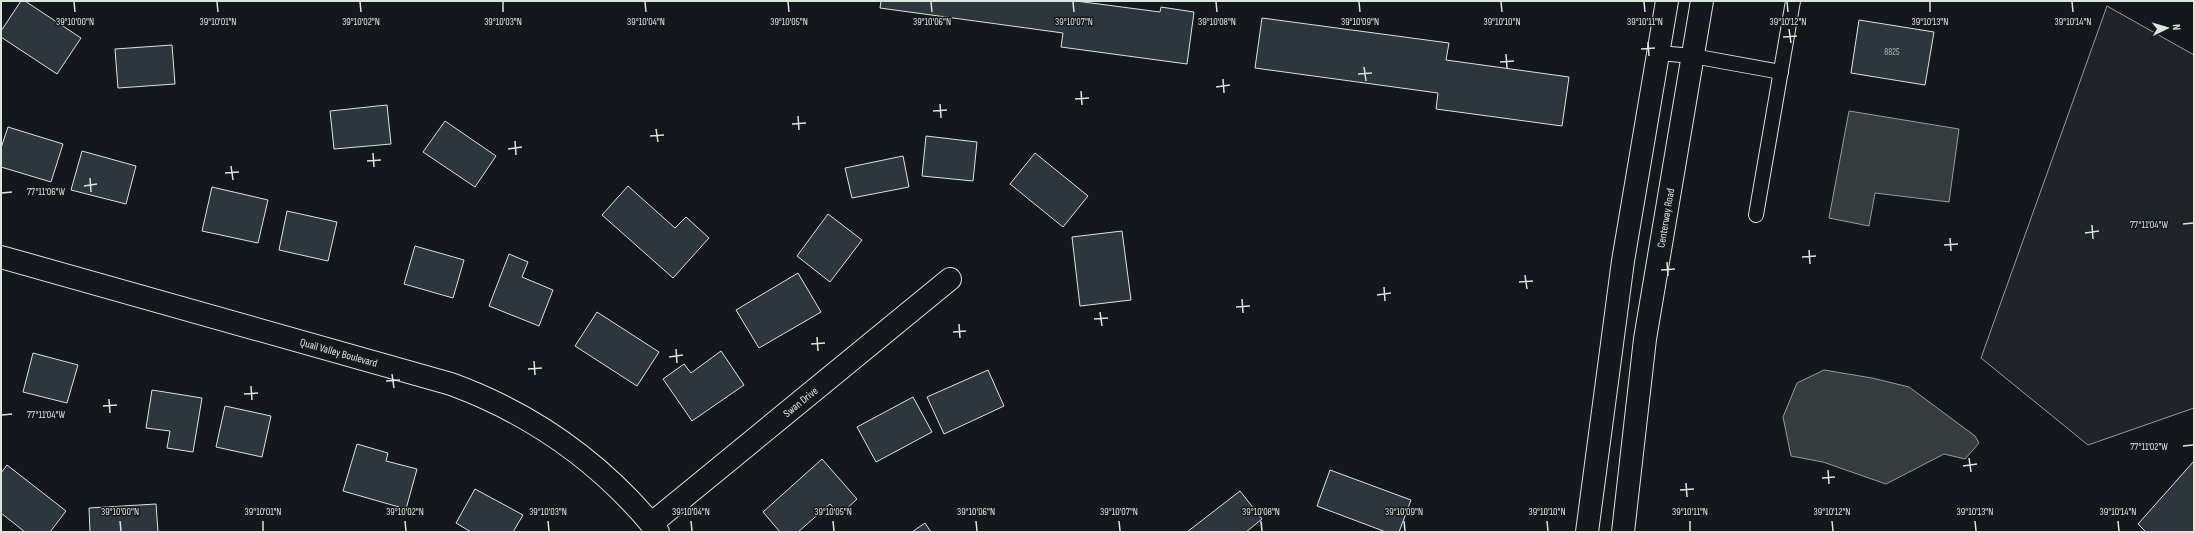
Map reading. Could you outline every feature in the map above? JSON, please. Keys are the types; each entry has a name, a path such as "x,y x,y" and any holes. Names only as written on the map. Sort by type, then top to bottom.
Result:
{"street":[{"path":"1587,532 1623,261 1667,1"},
{"name":"Centerway Road","path":"1623,532 1645,339 1702,1"},
{"name":"Quail Valley Boulevard","path":"1,256 451,384 474,392 513,411 558,438 587,459 619,488 655,528"},
{"name":"Swan Drive","path":"655,528 950,279"}],"lane":[{"path":"1756,215 1793,1"},
{"path":"1659,53 1693,56 1781,72"}],"shaded area":[{"path":"2107,6 2194,55 2194,408 2088,445 1981,358"},
{"path":"1849,111 1959,129 1949,202 1875,193 1869,226 1829,218"},
{"path":"1824,370 1872,378 1909,387 1975,436 1979,443 1965,459 1944,454 1886,484 1823,462 1791,456 1783,417 1797,383"}],"building":[{"path":"21,1 25,1 81,38 57,74 1,37 1,31"},
{"path":"881,1 1076,1 1160,12 1161,7 1194,12 1187,64 1061,47 1063,33 880,8"},
{"path":"1262,18 1449,43 1446,60 1569,77 1562,126 1436,109 1438,93 1255,68"},
{"path":"1859,20 1934,32 1925,85 1851,73"},
{"path":"172,45 175,84 118,88 115,49"},
{"path":"387,105 391,144 334,149 330,111"},
{"path":"445,121 496,156 475,187 423,152"},
{"path":"8,127 63,144 51,182 1,167 1,148"},
{"path":"926,136 977,142 973,181 922,176"},
{"path":"82,151 136,166 126,204 71,190"},
{"path":"1035,153 1088,196 1063,227 1010,184"},
{"path":"903,156 909,187 852,198 845,168"},
{"path":"628,186 675,228 686,217 709,238 673,278 602,215"},
{"path":"212,187 268,200 258,243 202,231"},
{"path":"287,211 337,222 328,261 279,250"},
{"path":"828,214 862,240 830,282 797,256"},
{"path":"1122,231 1131,300 1080,306 1072,237"},
{"path":"415,246 464,260 453,298 404,284"},
{"path":"509,254 528,262 522,277 553,290 539,326 489,306"},
{"path":"798,273 821,312 759,348 736,310"},
{"path":"597,312 659,352 637,386 575,346"},
{"path":"721,351 744,385 692,421 663,379 684,364 691,373"},
{"path":"33,353 78,365 67,403 23,392"},
{"path":"988,370 1004,406 944,434 927,397"},
{"path":"152,390 202,398 193,452 167,448 170,431 146,428"},
{"path":"913,397 932,432 876,462 857,427"},
{"path":"225,406 271,416 262,457 216,447"},
{"path":"357,444 388,453 386,461 417,469 406,509 343,491"},
{"path":"822,459 857,499 840,515 830,504 798,532 780,532 763,512"},
{"path":"2194,461 2194,532 2146,532 2138,524"},
{"path":"7,465 66,511 50,532 25,532 1,513 1,473"},
{"path":"1330,470 1411,500 1399,532 1386,532 1317,506"},
{"path":"475,489 523,515 513,532 471,532 456,523"},
{"path":"1240,491 1262,519 1246,532 1187,532"},
{"path":"156,504 158,532 90,532 89,508"},
{"path":"925,523 931,532 912,532"}]}
